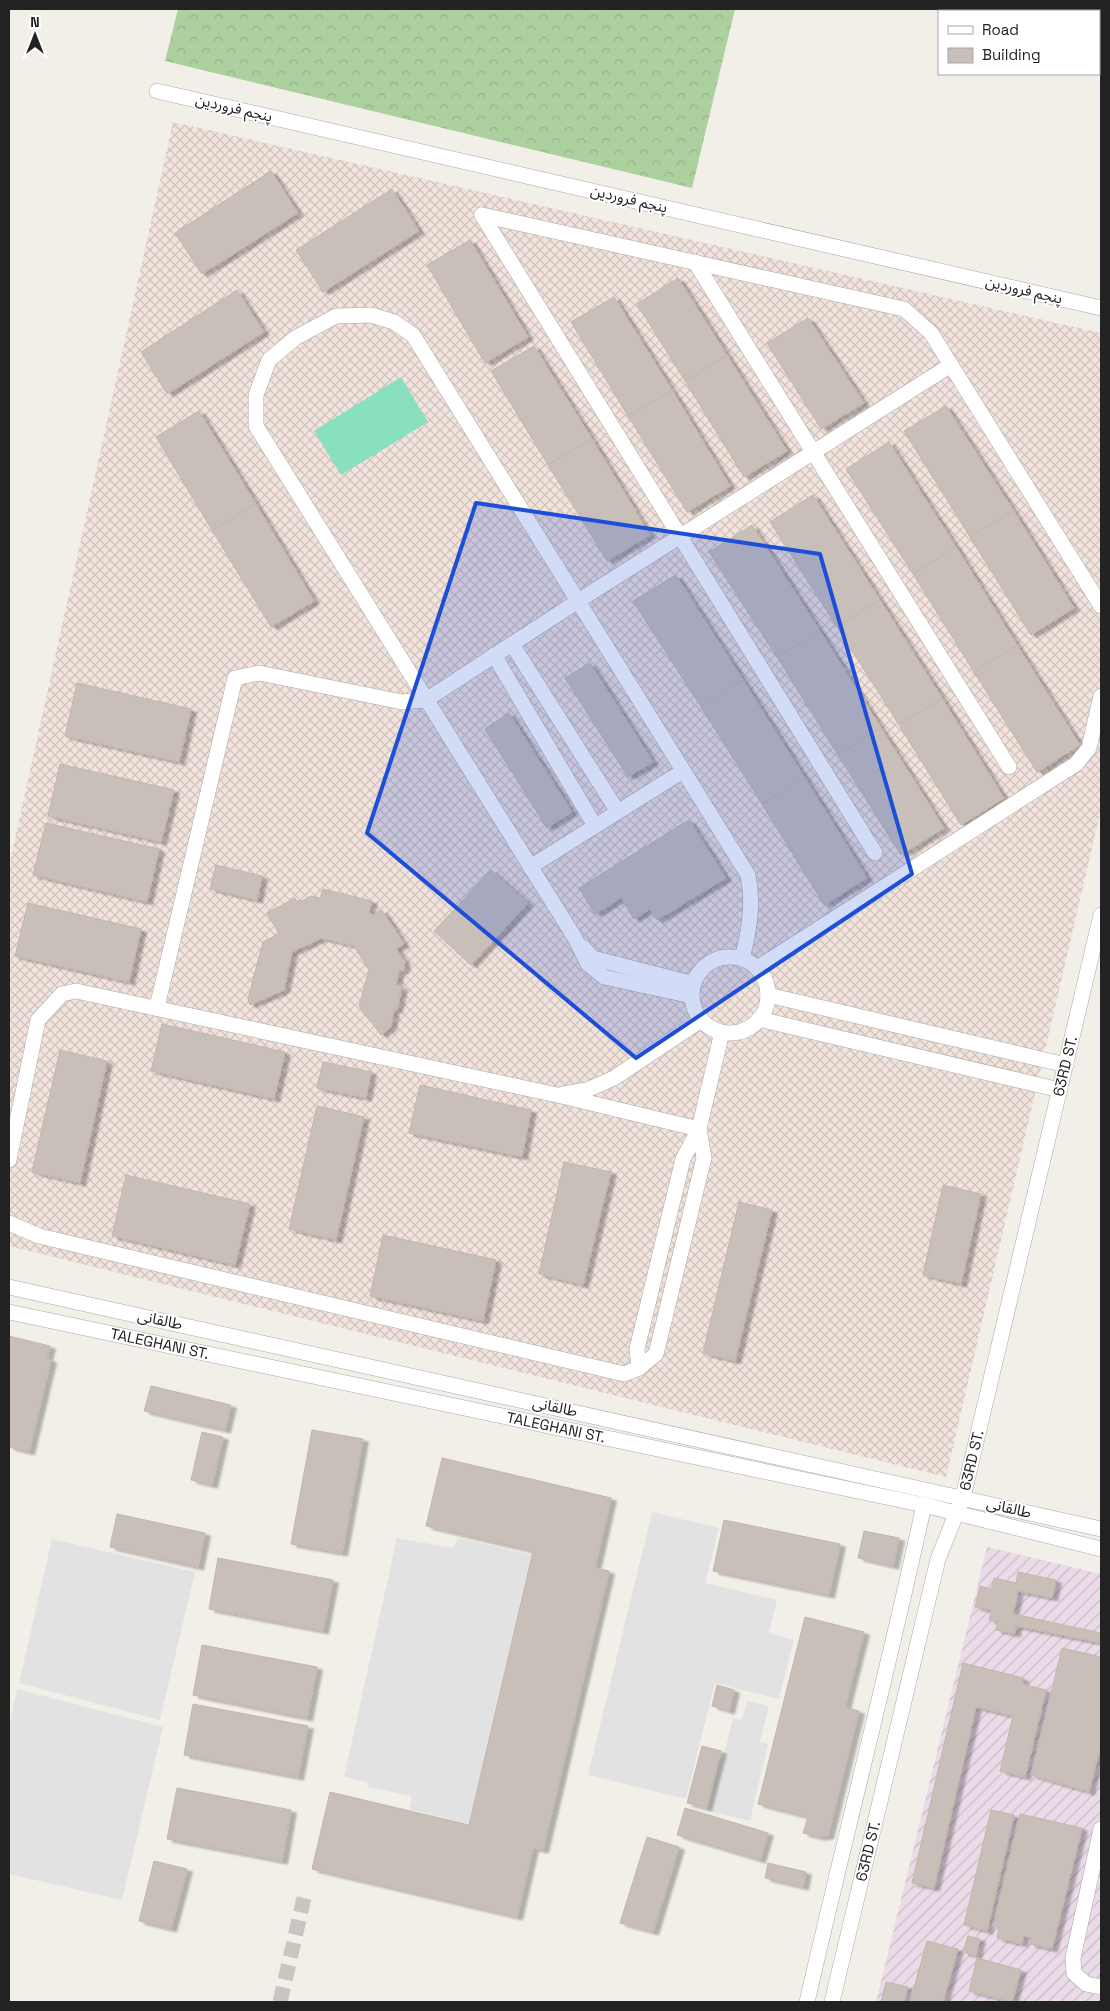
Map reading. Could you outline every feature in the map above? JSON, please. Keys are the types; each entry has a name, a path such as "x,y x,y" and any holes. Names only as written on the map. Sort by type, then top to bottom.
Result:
{"street":[{"name":"پنجم فروردین","path":"157,91 1101,308"},
{"path":"875,853 482,215 904,308 931,333 1101,606"},
{"path":"695,262 812,453 1009,766"},
{"path":"693,990 594,958 575,938 256,426 256,395 270,360 295,338 336,316 371,314 394,322 413,335 748,875 752,896 749,931 742,960"},
{"path":"157,1007 235,678 260,673 402,702 426,700 578,601 951,365"},
{"path":"512,644 618,812"},
{"path":"494,656 594,826"},
{"path":"757,968 1076,764 1089,748 1101,696"},
{"path":"530,867 683,771"},
{"name":"63RD ST.","path":"832,2002 938,1559 963,1497 1101,915"},
{"path":"734,957 757,968 764,978 768,995 763,1013 759,1019 746,1030 734,1033 722,1032 710,1027 701,1020 695,1009 693,990 700,972 709,963 721,958 734,957"},
{"path":"9,1160 38,1020 62,994 76,991 557,1095 699,1129"},
{"path":"768,995 1066,1064"},
{"path":"759,1019 1060,1090"},
{"path":"557,1095 587,1090 614,1078 701,1020"},
{"path":"9,1223 39,1236 624,1374 639,1368 637,1348 683,1159 699,1129 722,1032"},
{"name":"طالقانی","path":"9,1287 1101,1529"},
{"name":"TALEGHANI ST.","path":"9,1312 957,1512 1101,1548"},
{"path":"807,2002 840,1857 902,1606 924,1505"},
{"path":"1101,1828 1073,1958 1074,1973 1086,1984 1101,1987"}],"highlighted area":[{"path":"476,503 820,554 912,874 636,1058 367,833"}],"shaded area":[{"path":"173,122 1101,333 1101,809 946,1477 9,1246 9,866"},
{"path":"652,1512 719,1528 705,1583 777,1600 769,1633 794,1640 779,1699 715,1683 686,1799 588,1775"},
{"path":"397,1538 453,1548 458,1538 531,1555 469,1824 409,1809 412,1796 368,1787 369,1783 344,1777"},
{"path":"52,1539 195,1572 160,1720 19,1683"},
{"path":"987,1547 1101,1574 1101,2002 876,2002"},
{"path":"17,1689 163,1727 122,1900 9,1874 9,1727"},
{"path":"747,1701 769,1706 760,1742 768,1744 750,1821 708,1811 720,1759 723,1759 733,1718 742,1720"}],"green space":[{"path":"178,9 735,9 692,188 165,61"},
{"path":"401,377 428,422 341,475 314,431"}],"building":[{"path":"271,171 298,213 202,274 175,233"},
{"path":"392,189 419,231 323,292 296,250"},
{"path":"470,240 528,337 485,363 427,265"},
{"path":"678,278 727,355 685,381 637,304"},
{"path":"237,290 264,332 167,394 141,352"},
{"path":"614,297 672,390 628,416 571,322"},
{"path":"808,318 864,403 821,429 767,343"},
{"path":"534,346 592,439 548,465 491,371"},
{"path":"727,355 787,451 744,477 685,381"},
{"path":"672,390 730,486 687,512 628,416"},
{"path":"946,406 1013,510 970,537 904,431"},
{"path":"199,411 256,504 212,530 156,437"},
{"path":"592,439 650,535 607,561 548,465"},
{"path":"889,442 956,547 913,574 846,469"},
{"path":"813,495 880,600 837,627 770,522"},
{"path":"256,504 314,601 271,627 212,530"},
{"path":"1013,510 1074,608 1031,635 970,537"},
{"path":"752,525 820,631 777,657 709,552"},
{"path":"956,547 1017,645 974,672 913,574"},
{"path":"676,575 743,680 701,707 633,601"},
{"path":"880,600 942,698 899,725 837,627"},
{"path":"820,631 881,728 838,755 777,657"},
{"path":"1017,645 1080,745 1037,772 974,672"},
{"path":"590,663 653,762 628,777 565,678"},
{"path":"743,680 805,778 762,804 701,707"},
{"path":"77,683 191,709 179,762 65,736"},
{"path":"942,698 1004,798 961,825 899,725"},
{"path":"509,713 572,812 547,828 485,729"},
{"path":"881,728 944,828 901,855 838,755"},
{"path":"60,764 174,790 161,842 48,816"},
{"path":"805,778 867,878 824,905 762,804"},
{"path":"689,820 726,878 657,920 650,909 634,919 621,898 595,914 579,888"},
{"path":"46,823 159,849 147,902 33,875"},
{"path":"216,865 262,876 257,900 210,889"},
{"path":"491,870 528,903 471,965 434,931"},
{"path":"323,889 372,901 369,913 374,915 382,910 404,944 396,949 405,962 403,971 399,970 396,986 402,986 397,1010 394,1009 391,1027 381,1035 359,1006 369,970 354,946 322,938 292,952 284,990 250,1005 248,999 263,942 279,934 267,913 295,898 298,903 311,896 320,898"},
{"path":"28,903 141,929 129,982 15,956"},
{"path":"162,1024 285,1052 274,1099 151,1071"},
{"path":"60,1050 107,1061 80,1183 32,1172"},
{"path":"323,1062 371,1072 366,1098 317,1088"},
{"path":"420,1085 531,1110 522,1157 409,1133"},
{"path":"317,1106 364,1117 336,1240 289,1229"},
{"path":"564,1162 611,1172 583,1285 539,1274"},
{"path":"126,1175 250,1204 235,1265 112,1236"},
{"path":"943,1185 981,1194 961,1284 923,1275"},
{"path":"739,1202 772,1210 735,1361 703,1353"},
{"path":"383,1235 496,1260 483,1321 370,1296"},
{"path":"9,1336 50,1346 47,1359 51,1360 29,1452 9,1447"},
{"path":"151,1386 231,1405 225,1430 144,1411"},
{"path":"312,1430 363,1439 342,1553 291,1544"},
{"path":"202,1432 223,1437 212,1485 191,1480"},
{"path":"442,1458 611,1498 595,1568 609,1571 543,1850 533,1848 517,1917 312,1869 330,1792 469,1825 533,1551 426,1526"},
{"path":"117,1514 205,1533 198,1567 110,1547"},
{"path":"724,1520 840,1544 829,1595 713,1571"},
{"path":"864,1531 899,1538 893,1566 858,1558"},
{"path":"218,1558 333,1580 323,1631 209,1609"},
{"path":"1018,1572 1056,1580 1052,1598 1018,1591 1013,1614 1101,1633 1101,1643 1016,1626 1015,1634 996,1630 998,1622 989,1620 991,1610 975,1607 980,1586 991,1589 994,1578 1016,1583"},
{"path":"805,1617 864,1632 845,1707 859,1711 828,1836 819,1837 803,1833 808,1817 758,1804"},
{"path":"202,1645 317,1667 307,1718 193,1695"},
{"path":"1062,1648 1101,1657 1101,1744 1089,1792 1031,1775"},
{"path":"963,1663 1023,1678 1022,1684 1046,1690 1025,1777 1000,1771 1013,1716 976,1707 934,1888 912,1883"},
{"path":"717,1685 734,1690 729,1711 712,1706"},
{"path":"193,1704 308,1726 298,1777 184,1755"},
{"path":"702,1746 721,1751 706,1808 687,1803"},
{"path":"177,1788 291,1810 282,1861 167,1839"},
{"path":"685,1808 768,1833 760,1860 677,1835"},
{"path":"991,1810 1014,1815 987,1931 964,1925"},
{"path":"1020,1814 1082,1828 1052,1949 1030,1944 1032,1938 1024,1936 1022,1944 997,1938 999,1927 993,1926"},
{"path":"647,1837 679,1847 653,1932 620,1923"},
{"path":"154,1861 187,1869 171,1929 139,1921"},
{"path":"768,1863 806,1872 803,1887 765,1878"},
{"path":"968,1936 980,1939 976,1956 963,1952"},
{"path":"927,1941 958,1949 943,2002 910,2002"},
{"path":"977,1958 1021,1970 1012,2002 969,1991"},
{"path":"886,1982 908,1987 904,2002 881,2002"}],"tunnel":[{"path":"280,2002 304,1898"}]}
